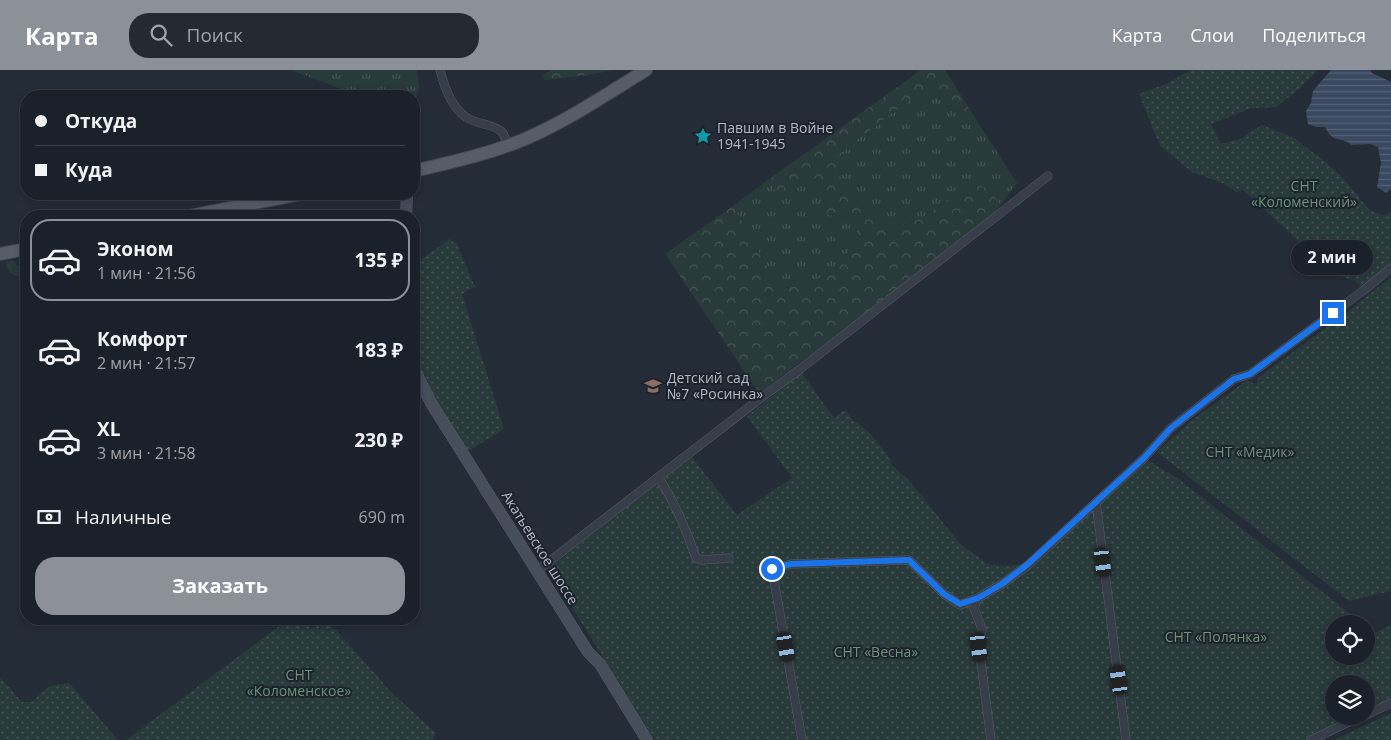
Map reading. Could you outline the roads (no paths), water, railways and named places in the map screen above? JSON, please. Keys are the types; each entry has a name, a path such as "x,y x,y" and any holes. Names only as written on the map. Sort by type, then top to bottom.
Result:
{"main road":[{"path":"420,169 467,159 527,138 566,118 646,70"},
{"path":"221,210 271,200"},
{"path":"0,254 20,250"},
{"name":"Акатьевское шоссе","path":"420,381 431,403 536,571 588,652 600,664 647,740"}],"street":[{"path":"440,70 453,104 463,116 473,122 494,127 502,132 508,146"},
{"path":"536,571 796,373 1048,176"},
{"path":"802,740 772,569 791,564 909,560 944,594 960,604 978,598 1002,584 1028,564 1144,458 1171,428 1186,416 1234,379 1250,374 1391,268"},
{"path":"658,477 684,523 696,558 702,560 729,558"},
{"path":"1096,502 1126,740"},
{"path":"978,598 974,608 982,629 979,647 991,740"},
{"path":"1375,710 1391,703"},
{"path":"1311,740 1343,725"}],"water":[{"path":"1331,70 1370,70 1372,73 1391,82 1391,189 1386,193 1377,187 1381,163 1378,147 1370,144 1352,145 1331,136 1325,127 1316,127 1308,124 1306,111 1311,103 1313,91"}],"place":[{"name":"Павшим в Войне 1941-1945","path":"703,136"},
{"name":"Детский сад №7 «Росинка»","path":"653,386"}],"park label":[{"name":"СНТ «Коломенский»","path":"1304,194"},
{"name":"СНТ «Медик»","path":"1250,452"},
{"name":"СНТ «Полянка»","path":"1216,637"},
{"name":"СНТ «Весна»","path":"876,652"},
{"name":"СНТ «Коломенское»","path":"299,684"}]}
